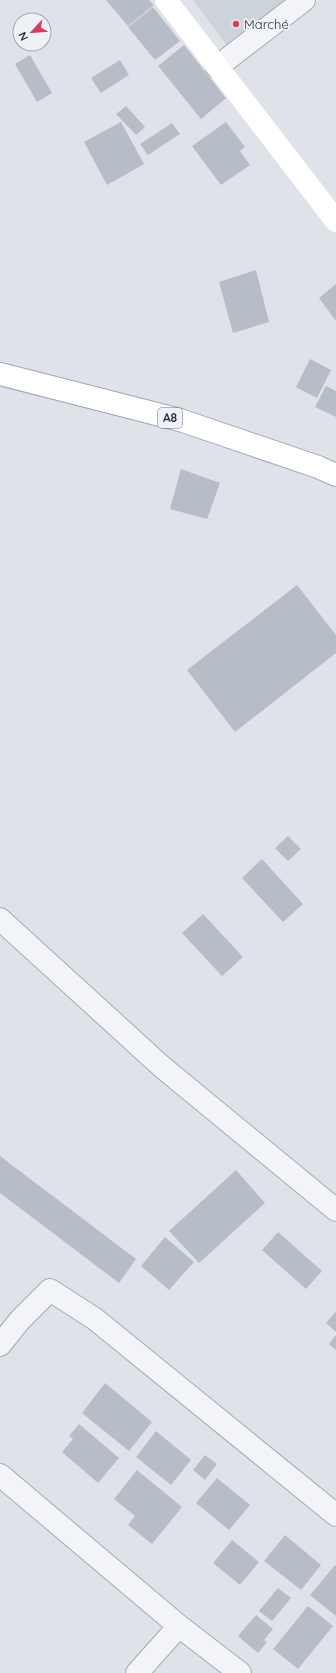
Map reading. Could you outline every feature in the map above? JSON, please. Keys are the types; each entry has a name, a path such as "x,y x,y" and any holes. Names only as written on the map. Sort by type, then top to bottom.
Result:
{"main road":[{"path":"166,0 336,221"},
{"name":"A8","path":"0,374 180,420 318,467 336,475"}],"street":[{"path":"217,67 304,0"},
{"path":"0,918 161,1066 336,1210"},
{"path":"0,1345 20,1320 50,1290 95,1319 336,1515"},
{"path":"0,1475 179,1626 240,1673"},
{"path":"137,1673 179,1626"}],"shaded area":[{"name":"Marché","path":"193,0 291,0 229,48"}],"building":[{"path":"106,0 149,0 154,5 128,26"},
{"path":"153,7 180,41 155,60 128,27"},
{"path":"184,45 226,98 201,119 158,66"},
{"path":"30,55 52,93 37,102 15,64"},
{"path":"120,60 129,75 101,93 91,78"},
{"path":"126,106 145,127 136,135 116,114"},
{"path":"121,122 144,164 107,185 84,142"},
{"path":"226,122 245,147 240,151 250,165 221,185 192,146"},
{"path":"172,123 180,134 148,155 140,144"},
{"path":"256,270 269,322 233,333 219,282"},
{"path":"336,284 336,321 319,298"},
{"path":"310,359 331,370 317,398 296,387"},
{"path":"326,386 336,391 336,417 315,407"},
{"path":"181,469 220,483 207,519 170,509"},
{"path":"297,585 336,635 336,653 235,732 187,670"},
{"path":"288,836 301,849 288,861 275,848"},
{"path":"262,859 303,904 283,922 242,878"},
{"path":"203,914 243,957 222,976 182,933"},
{"path":"0,1156 136,1259 119,1283 0,1193"},
{"path":"236,1170 265,1203 199,1263 169,1231"},
{"path":"278,1232 322,1271 306,1289 262,1250"},
{"path":"165,1237 194,1262 169,1290 141,1266"},
{"path":"336,1311 336,1332 326,1323"},
{"path":"336,1335 336,1350 329,1344"},
{"path":"105,1383 152,1422 129,1451 82,1413"},
{"path":"79,1424 119,1458 98,1483 62,1452 73,1439 69,1436"},
{"path":"156,1431 191,1460 171,1485 136,1457"},
{"path":"205,1455 217,1464 205,1480 193,1470"},
{"path":"137,1470 182,1507 152,1544 128,1525 135,1516 114,1499"},
{"path":"217,1478 250,1505 229,1530 196,1503"},
{"path":"285,1535 321,1565 301,1590 264,1561"},
{"path":"232,1540 259,1562 240,1585 213,1563"},
{"path":"335,1565 336,1566 336,1616 310,1595"},
{"path":"278,1588 291,1598 272,1621 259,1611"},
{"path":"308,1606 333,1626 298,1669 273,1649"},
{"path":"256,1615 273,1629 264,1640 267,1642 258,1653 238,1636"}],"place":[{"name":"Marché","path":"236,24"}]}
